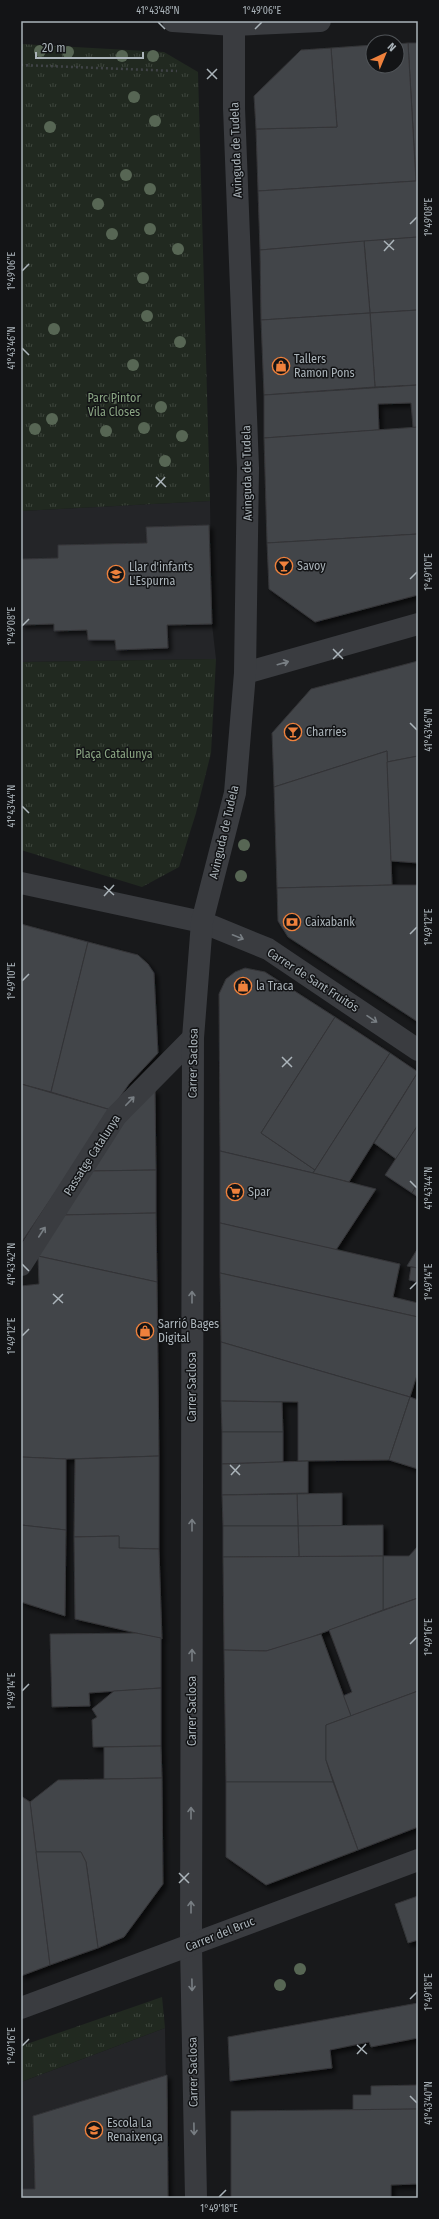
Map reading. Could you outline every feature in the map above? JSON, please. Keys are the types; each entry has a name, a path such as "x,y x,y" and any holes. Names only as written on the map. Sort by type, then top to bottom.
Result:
{"street":[{"path":"173,21 234,23 320,21"},
{"name":"Avinguda de Tudela","path":"202,922 235,793 245,673 248,468 234,108 234,23"},
{"path":"245,673 418,624"},
{"path":"21,882 202,922"},
{"name":"Carrer Saclosa","path":"196,2198 191,1946 193,1038 202,922"},
{"name":"Carrer de Sant Fruitós","path":"202,922 268,949 418,1050"},
{"name":"Passatge Catalunya","path":"21,1265 116,1116 193,1038"},
{"name":"Carrer del Bruc","path":"21,2008 191,1946 218,1933 418,1860"}],"path":[{"path":"21,65 177,72"}],"shaded area":[{"name":"Llar d'infants L'Espurna","path":"210,501 212,624 216,659 21,662 21,511"},
{"name":"Escola La Renaixença","path":"165,2028 168,2198 21,2198 21,2082"}],"green space":[{"name":"Parc Pintor Vila Closes","path":"21,44 164,52 198,72 210,501 21,511"},
{"name":"Plaça Catalunya","path":"216,659 211,753 196,813 179,867 142,887 21,850 21,662"},
{"path":"162,1997 165,2028 21,2082 21,2046"}],"building":[{"path":"405,43 408,43 416,181 258,191 256,129 337,127 331,48 365,46 365,74 405,74"},
{"path":"408,43 418,43 418,181 416,181"},
{"path":"331,48 337,127 256,129 254,96 301,50"},
{"path":"418,181 418,237 260,250 258,191"},
{"path":"418,237 418,310 370,313 364,241"},
{"path":"364,241 370,313 261,320 260,250"},
{"path":"418,310 418,385 375,387 370,313"},
{"path":"370,313 375,387 264,395 261,320"},
{"path":"418,385 418,427 413,428 411,403 378,404 379,430 264,438 264,395"},
{"path":"418,427 418,534 267,543 264,438"},
{"name":"Llar d'infants L'Espurna","path":"209,525 212,624 167,625 168,648 116,650 115,640 88,640 87,630 54,631 54,624 21,625 21,559 58,558 58,545 147,543 146,527"},
{"path":"418,534 418,595 315,622 269,589 267,543"},
{"path":"418,661 418,756 387,762 387,751 274,787 272,733 311,689"},
{"path":"387,751 392,885 277,888 274,787"},
{"path":"418,756 418,863 391,861 387,762"},
{"path":"418,885 418,1022 288,937 278,921 277,888"},
{"path":"21,924 88,942 51,1092 21,1084"},
{"path":"88,942 138,955 148,964 154,973 158,1053 129,1084 111,1110 51,1092"},
{"path":"245,968 265,972 335,1017 261,1133 315,1170 313,1173 220,1151 219,994 226,979 235,972"},
{"path":"335,1017 390,1053 315,1170 261,1133"},
{"path":"390,1053 418,1072 349,1182 313,1173"},
{"path":"418,1072 418,1125 396,1159 374,1143"},
{"path":"21,1084 111,1110 21,1243"},
{"path":"147,1090 155,1090 156,1170 88,1171"},
{"path":"418,1125 418,1183 412,1193 385,1175"},
{"path":"220,1151 376,1189 336,1250 220,1223"},
{"path":"156,1170 156,1213 61,1215 88,1171"},
{"path":"418,1183 418,1197 412,1193"},
{"path":"156,1213 157,1282 38,1256 61,1215"},
{"path":"220,1223 400,1264 393,1297 418,1303 418,1317 220,1273"},
{"path":"418,1248 418,1268 407,1266"},
{"path":"38,1256 157,1282 159,1456 66,1459 21,1457 21,1286 39,1284"},
{"path":"411,1267 418,1268 418,1282 409,1280"},
{"path":"220,1273 418,1317 418,1372 410,1397 221,1342"},
{"path":"221,1342 410,1397 389,1460 298,1461 298,1402 221,1401"},
{"path":"410,1397 418,1400 418,1469 389,1460"},
{"path":"221,1401 282,1402 283,1432 222,1432"},
{"path":"222,1432 283,1432 283,1462 222,1464"},
{"path":"159,1456 159,1549 119,1548 119,1536 74,1537 75,1459"},
{"path":"21,1457 66,1459 66,1530 21,1525"},
{"path":"308,1461 308,1493 222,1495 222,1464"},
{"path":"342,1493 342,1526 298,1526 297,1494"},
{"path":"297,1494 298,1526 223,1526 222,1495"},
{"path":"21,1525 66,1530 65,1616 21,1602"},
{"path":"383,1525 383,1556 299,1557 298,1526"},
{"path":"223,1526 298,1526 299,1557 223,1557"},
{"path":"119,1536 119,1548 159,1549 162,1639 75,1619 74,1537"},
{"path":"418,1546 418,1598 383,1610 383,1556 409,1556"},
{"path":"383,1556 383,1610 296,1643 266,1651 224,1650 223,1557"},
{"path":"418,1598 418,1691 351,1716 343,1696 352,1692 329,1630"},
{"path":"136,1633 161,1638 161,1688 89,1693 90,1706 52,1707 50,1634"},
{"path":"321,1634 351,1716 326,1725 326,1760 333,1782 226,1782 224,1650 266,1651"},
{"path":"161,1688 161,1746 93,1747 92,1720 97,1717 92,1709 114,1691"},
{"path":"418,1691 418,1827 358,1850 326,1760 326,1725"},
{"path":"161,1746 162,1778 104,1779 104,1747"},
{"path":"162,1778 163,1884 124,1937 98,1948 86,1862 81,1852 36,1852 30,1802 58,1780"},
{"path":"226,1782 333,1782 358,1850 266,1885 226,1857"},
{"path":"21,1796 30,1802 50,1965 21,1976"},
{"path":"36,1852 81,1852 86,1862 98,1948 50,1965"},
{"path":"418,1896 418,1940 408,1943 395,1904"},
{"path":"418,2003 418,2038 371,2047 369,2042 330,2050 332,2068 230,2081 228,2037"},
{"name":"Escola La Renaixença","path":"167,2075 168,2198 21,2198 21,2189 35,2189 33,2116"},
{"path":"418,2085 418,2109 353,2110 353,2095 371,2095 371,2086"},
{"path":"418,2109 418,2184 391,2185 391,2197 418,2198 231,2198 231,2111"}],"place":[{"name":"Tallers Ramon Pons","path":"281,366"},
{"name":"Savoy","path":"284,566"},
{"name":"Llar d'infants L'Espurna","path":"116,574"},
{"name":"Charries","path":"293,732"},
{"name":"Caixabank","path":"292,922"},
{"name":"la Traca","path":"243,986"},
{"name":"Spar","path":"235,1192"},
{"name":"Sarrió Bages Digital","path":"145,1331"},
{"name":"Escola La Renaixença","path":"94,2130"}]}
